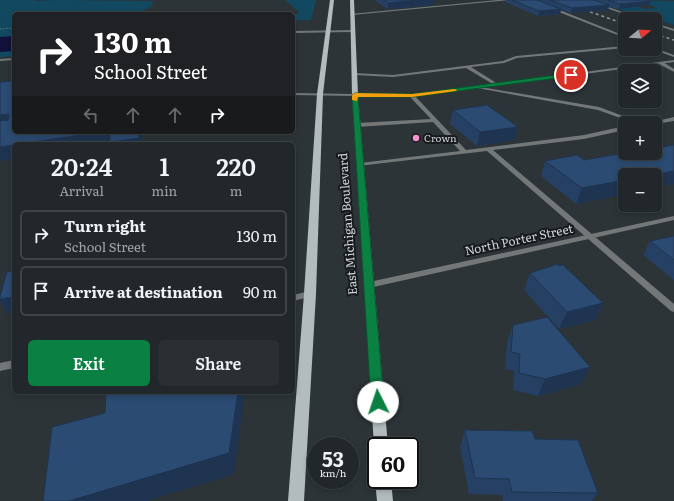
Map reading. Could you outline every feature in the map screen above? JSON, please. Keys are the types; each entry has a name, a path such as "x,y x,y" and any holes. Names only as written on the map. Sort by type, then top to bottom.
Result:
{"main road":[{"path":"296,501 310,294 320,94 332,0"},
{"name":"East Michigan Boulevard","path":"352,0 355,95 380,437"},
{"path":"384,489 385,501"}],"street":[{"path":"352,14 508,0"},
{"path":"585,0 620,12"},
{"path":"545,6 618,34"},
{"path":"662,26 674,30"},
{"path":"295,32 328,30 352,31"},
{"path":"354,74 394,76 504,62 516,58 618,47"},
{"path":"662,52 674,56"},
{"path":"0,60 12,59"},
{"path":"295,94 412,96 674,61"},
{"path":"661,63 674,70"},
{"path":"467,67 496,85"},
{"path":"477,88 599,109 619,116"},
{"path":"412,96 465,152"},
{"path":"662,121 674,119"},
{"path":"357,125 436,120"},
{"path":"360,165 584,137 618,130"},
{"path":"488,149 674,309"},
{"name":"North Porter Street","path":"369,285 674,218"},
{"path":"295,298 310,294"},
{"path":"0,367 12,364"}],"path":[{"path":"0,29 12,28"}],"shaded area":[{"path":"0,0 153,1 152,6 140,12 12,12 12,56 0,57"},
{"path":"285,0 316,0 311,20 295,20 295,14 300,13"},
{"path":"640,0 674,1 674,25 662,22 662,12 628,12 607,6 604,3 624,4 647,9 658,8 643,3"},
{"path":"12,36 12,51 0,52 0,37"}],"building":[{"path":"384,0 418,0 388,3"},
{"path":"512,0 537,0 561,9 539,11"},
{"path":"550,0 593,0 609,5 572,8"},
{"path":"608,0 649,0 651,1 620,4"},
{"path":"12,81 12,134 88,134 32,142 12,142 12,145 0,147 0,121 8,120 9,114 0,115 0,82"},
{"path":"487,105 518,127 480,132 453,110"},
{"path":"110,134 138,134 139,138 110,142"},
{"path":"674,145 674,171 662,173 662,168 618,168 618,181 582,188 545,161 577,155 584,160 618,154 618,160 662,160 662,147"},
{"path":"674,236 674,260 650,241"},
{"path":"558,264 559,266 563,265 603,303 567,312 530,273"},
{"path":"12,271 12,297 0,299 0,296 7,272"},
{"path":"547,317 590,367 545,379 519,373 520,354 511,352 513,325"},
{"path":"106,394 238,394 229,453 69,501 43,501 52,427 105,413"},
{"path":"465,430 532,431 535,439 578,440 598,493 512,492 509,479 475,478"}],"railway":[{"path":"556,0 618,22"},
{"path":"662,36 674,40"}],"slow traffic":[{"path":"355,100 355,95 412,96 454,90"}],"place":[{"name":"Crown","path":"416,138"}],"route":[{"path":"378,402 355,95 412,96 571,75"}]}
